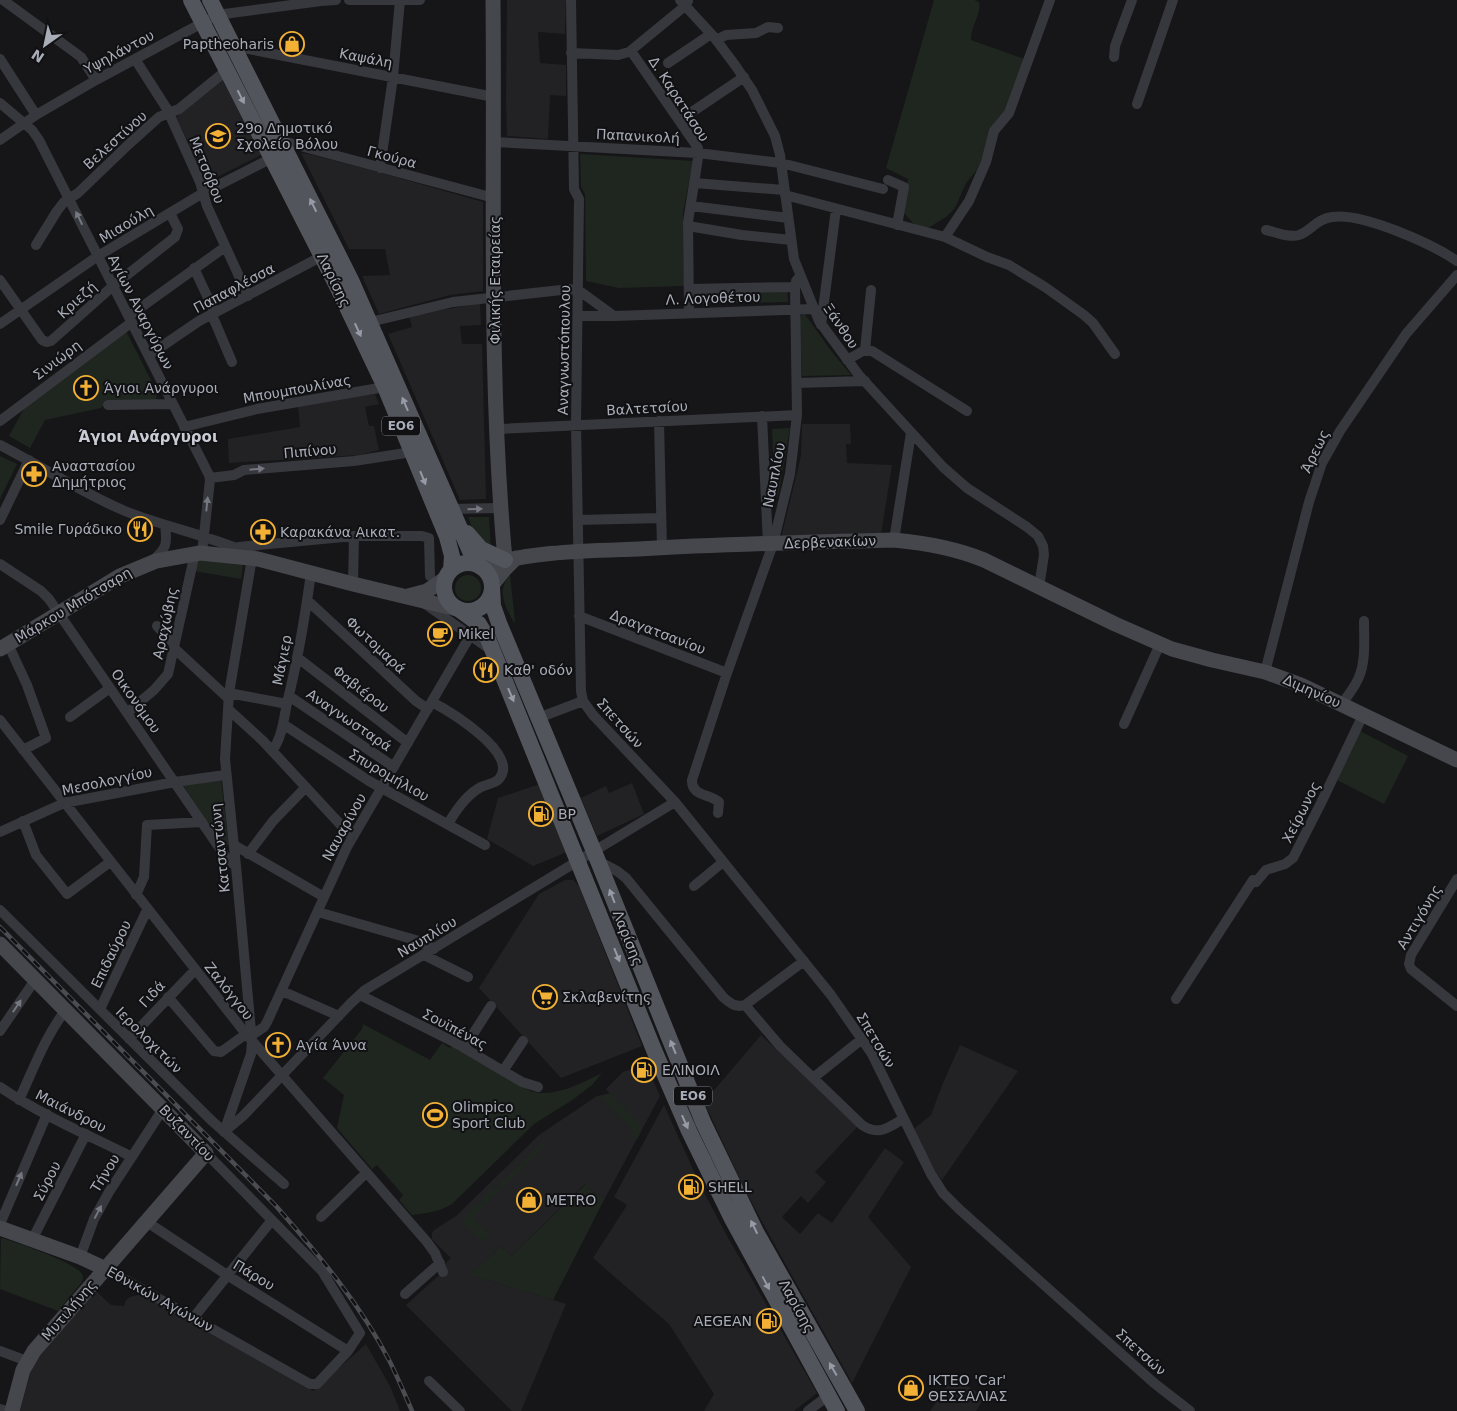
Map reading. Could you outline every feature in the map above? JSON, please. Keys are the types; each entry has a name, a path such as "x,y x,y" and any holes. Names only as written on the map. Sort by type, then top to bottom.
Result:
{"main road":[{"name":"Λαρίσης","path":"191,0 272,158 370,322 450,509 473,558 479,566"},
{"name":"Λαρίσης","path":"213,7 282,142 448,541 452,556 442,575"},
{"path":"450,509 477,545 488,554 510,559"},
{"path":"442,575 463,564 479,566"},
{"name":"ΕΟ6","path":"479,566 487,572 492,587"},
{"name":"ΕΟ6","path":"442,575 446,597 459,610"},
{"name":"Λαρίσης","path":"492,587 492,602 495,614 704,1122 756,1232 857,1411"},
{"path":"459,610 471,612 483,606 490,598 492,587"},
{"name":"Λαρίσης","path":"459,610 482,627 494,652 667,1081 701,1157 773,1296 837,1411"}],"street":[{"path":"3,0 81,57 96,80"},
{"path":"213,7 336,0"},
{"path":"349,0 420,0"},
{"path":"380,168 400,0"},
{"name":"Φιλικής Εταιρείας","path":"493,0 494,298 497,430 500,508 510,559"},
{"name":"Αναγνωστόπουλου","path":"571,0 574,189 579,199 576,425 579,616 583,701"},
{"path":"945,237 970,201 986,162 994,131 1009,113 1050,0"},
{"path":"1114,57 1115,46 1132,0"},
{"path":"1137,104 1173,0"},
{"path":"571,53 618,54 631,51 685,2"},
{"name":"Ξάνθου","path":"685,2 744,77 768,120 777,141 794,259 821,325 865,381 943,467 967,488 1038,536 1043,546 1044,555 1039,587"},
{"name":"Υψηλάντου","path":"0,140 24,122 96,80 203,23 213,7"},
{"path":"668,63 713,37 756,33 768,27 778,28"},
{"name":"Καψάλη","path":"233,46 494,97"},
{"name":"Δ. Καρατάσου","path":"631,51 696,144 698,153 688,226 689,313"},
{"path":"0,59 36,115"},
{"name":"Μετσόβου","path":"135,59 164,103 200,182 225,247 248,296"},
{"name":"Βελεστίνου","path":"36,245 59,207 78,193 159,118 179,109 227,70"},
{"path":"680,120 744,77"},
{"name":"Αγίων Αναργύρων","path":"0,102 36,134 210,478"},
{"name":"Γκούρα","path":"282,142 494,198"},
{"name":"Παπανικολή","path":"494,142 698,153 781,163 886,185 901,184 904,187 898,225"},
{"name":"Μιαούλη","path":"0,324 98,256 203,193 272,158"},
{"path":"694,183 785,192 836,209 945,237 1009,265 1045,287 1093,323 1115,354"},
{"path":"691,206 788,218"},
{"path":"821,325 836,209"},
{"name":"Κριεζή","path":"20,310 42,340 47,342 54,339 112,286 177,234 178,229 170,213"},
{"path":"1266,230 1286,235 1299,235 1319,221 1328,218 1341,216 1358,218 1430,245 1457,261"},
{"path":"688,226 742,235 791,240"},
{"name":"Σινιώρη","path":"0,421 194,268 225,247"},
{"name":"Παπαφλέσσα","path":"149,355 200,321 329,252"},
{"path":"194,268 232,362"},
{"name":"Άρεως","path":"1265,672 1309,502 1322,463 1343,427 1406,334 1457,275"},
{"name":"Ναυπλίου","path":"718,813 720,804 718,801 696,791 691,783 771,544 790,474 797,415 795,287 796,281 800,276"},
{"path":"0,280 20,310"},
{"name":"Λ. Λογοθέτου","path":"689,289 795,287"},
{"path":"370,322 453,302 566,290 578,290 614,316"},
{"path":"865,350 871,290"},
{"name":"Λ. Λογοθέτου","path":"578,316 813,309"},
{"path":"847,360 865,350 876,353 967,411"},
{"path":"797,383 865,381"},
{"name":"Μπουμπουλίνας","path":"184,427 257,409 385,387"},
{"path":"108,406 173,404"},
{"name":"Βαλτετσίου","path":"497,430 797,415"},
{"name":"Ναυπλίου","path":"762,416 771,544"},
{"path":"659,421 662,548"},
{"path":"894,540 911,433"},
{"path":"0,444 123,510 165,526 200,548 210,478"},
{"name":"Πιπίνου","path":"210,478 234,475 244,470 354,461 412,452"},
{"path":"0,520 30,460"},
{"path":"450,509 500,508"},
{"path":"578,520 661,518"},
{"path":"150,563 166,546 165,526"},
{"path":"353,584 354,536"},
{"path":"237,547 354,536 422,536 429,538 442,575 424,592 404,597"},
{"name":"Δερβενακίων","path":"479,566 510,559 578,552 894,540 932,544 984,560 1160,644"},
{"name":"Μάρκου Μπότσαρη","path":"4,646 113,579 150,563 200,548 237,547 258,559"},
{"name":"Μάρκου Μπότσαρη","path":"200,548 258,559 459,610"},
{"name":"Αραχώβης","path":"128,712 154,690 168,674 200,548"},
{"name":"Κατσαντώνη","path":"224,1132 251,1054 236,866 225,775 225,754 229,700 258,559"},
{"path":"492,587 510,559"},
{"name":"Οικονόμου","path":"0,564 45,595 128,712 227,859 236,866"},
{"name":"Μάγιερ","path":"272,751 278,741 283,724 298,658 311,573"},
{"name":"Φωτομαρά","path":"307,600 416,702 430,705 468,724 500,756 504,765 499,778 480,788 465,800 456,810 448,824"},
{"path":"420,601 494,652"},
{"name":"Δραγατσανίου","path":"579,616 727,673"},
{"path":"1342,704 1360,673 1364,621"},
{"path":"156,626 229,700 272,751 352,837"},
{"name":"Ναυαρίνου","path":"168,997 214,1051 219,1052 250,1037 264,1027 352,837 470,636"},
{"path":"1124,724 1160,644"},
{"name":"Διμηνίου","path":"1160,644 1196,656 1265,672 1301,685 1457,760"},
{"path":"4,646 27,686 46,738 23,750"},
{"name":"Φαβιέρου","path":"298,658 408,743"},
{"path":"70,717 110,688"},
{"name":"Αναγνωσταρά","path":"229,700 288,700 394,767"},
{"name":"Σπετσών","path":"538,718 583,701 593,715 675,802 831,995 862,1039 879,1068 931,1174 950,1201 1154,1382 1190,1411"},
{"name":"Χείρωνος","path":"1176,999 1253,880 1256,882 1266,870 1285,864 1293,858 1363,714"},
{"name":"Ζαλόγγου","path":"0,720 147,910 281,1076 435,1253 441,1268 405,1294"},
{"name":"Σπυρομήλιου","path":"283,724 345,766 486,845"},
{"name":"Μεσολογγίου","path":"0,832 64,803 175,782 225,775"},
{"path":"248,854 273,822 306,787"},
{"name":"Ναυπλίου","path":"224,1132 243,1116 360,995 424,954 579,861 596,857 675,802"},
{"path":"23,821 36,855 67,894 110,862"},
{"path":"136,895 144,877 147,825 202,822"},
{"path":"234,846 324,898"},
{"path":"596,857 626,878 723,997 736,1006 745,1005 804,961"},
{"path":"694,886 723,862"},
{"name":"Αντιγόνης","path":"1457,879 1411,955 1409,964 1411,969 1457,1006"},
{"name":"Ιερολοχιτών","path":"0,910 224,1132 284,1184"},
{"name":"Επιδαύρου","path":"100,1009 147,910"},
{"path":"318,912 419,941 434,949"},
{"name":"Βυζαντίου","path":"0,944 327,1277 360,1333 348,1351"},
{"path":"424,954 468,977"},
{"name":"Γιδά","path":"129,1039 195,970"},
{"path":"0,1031 35,980"},
{"path":"282,991 339,1016"},
{"name":"Σουϊπένας","path":"360,995 464,1048 522,1082 538,1087"},
{"path":"745,1005 780,1046 868,1129 874,1131 882,1130 903,1119"},
{"path":"464,1048 491,1006"},
{"path":"19,1100 44,1045 56,1022 65,1011"},
{"path":"813,1078 862,1039"},
{"path":"503,1071 523,1041"},
{"name":"Μαιάνδρου","path":"0,1087 19,1100 132,1156"},
{"name":"Τήνου","path":"80,1257 94,1219 109,1192 163,1109"},
{"path":"0,1224 47,1114"},
{"name":"Σύρου","path":"32,1240 86,1134"},
{"name":"Μυτιλήνης","path":"12,1411 27,1361 206,1153"},
{"path":"321,1217 366,1173"},
{"path":"194,1317 272,1220"},
{"name":"Πάρου","path":"147,1222 348,1351"},
{"name":"Εθνικών Αγώνων","path":"0,1228 80,1257 106,1269 310,1384 320,1380 348,1351"},
{"path":"0,1352 27,1361"},
{"path":"429,1381 460,1411"},
{"path":"808,1411 829,1396"},
{"path":"0,1409 7,1411"}],"shaded area":[{"path":"507,0 566,0 565,34 538,32 540,63 566,65 566,96 550,95 548,139 507,136"},
{"path":"934,0 974,0 979,2 979,11 971,40 1027,60 1012,102 985,151 977,170 966,183 955,208 946,217 928,228 920,227 913,223 903,212 908,179 886,168"},
{"name":"29ο Δημοτικό Σχολείο Βόλου","path":"222,79 261,155 207,182 176,117"},
{"path":"301,153 378,172 483,202 483,291 450,295 379,314 362,276 390,275 385,249 349,249"},
{"path":"580,154 693,161 683,213 684,286 619,288 586,281 585,194 581,187"},
{"path":"787,290 788,302 694,304 693,292"},
{"path":"480,303 481,325 460,326 462,344 482,344 486,499 460,500 388,334 412,327 409,316"},
{"path":"804,313 851,375 802,376 800,322 801,316"},
{"path":"126,331 157,392 156,400 109,400 101,408 45,420 30,448 9,436 26,405"},
{"path":"375,394 379,404 365,407 369,426 374,426 379,450 359,455 229,463 228,439 300,427 298,406"},
{"path":"802,424 850,424 851,444 846,444 847,463 892,465 881,535 781,538 801,456"},
{"path":"790,428 778,497 775,497 772,429"},
{"path":"0,456 17,464 0,499"},
{"path":"468,517 489,517 491,549 475,535"},
{"path":"205,558 243,565 241,579 194,571 197,559"},
{"path":"510,574 514,623 503,598 503,587"},
{"path":"468,575 477,579 481,588 477,597 468,601 459,597 455,588 459,579"},
{"path":"1360,731 1408,756 1384,804 1335,779"},
{"path":"221,780 229,845 223,846 183,785"},
{"path":"632,783 644,814 597,836 581,798 606,786 609,793"},
{"path":"540,784 567,852 533,866 487,839 498,798"},
{"path":"565,880 573,880 579,886 642,1046 561,1078 479,988 539,894"},
{"name":"Olimpico Sport Club","path":"363,1024 430,1060 442,1043 450,1048 452,1045 530,1091 539,1093 567,1089 602,1073 592,1085 571,1101 534,1124 452,1204 428,1213 412,1215 399,1200 403,1195 377,1165 372,1169 337,1128 344,1095 323,1078 362,1029"},
{"path":"761,1035 858,1126 815,1172 826,1182 808,1203 801,1196 782,1217 800,1234 818,1213 832,1223 885,1148 904,1162 868,1217 911,1267 852,1383 745,1190 704,1102"},
{"path":"960,1045 1018,1071 942,1180 914,1129 931,1115"},
{"path":"646,1064 660,1096 605,1198 592,1191 585,1184 511,1256 501,1246 471,1275 566,1304 521,1411 512,1411 406,1305 447,1268 445,1264 451,1258 432,1239 432,1233 456,1216 539,1135 597,1096 610,1094 606,1089 623,1072"},
{"path":"611,1093 643,1127 637,1140 631,1136 633,1131 599,1096"},
{"path":"664,1105 701,1187 817,1393 794,1411 704,1411 714,1394 669,1324 593,1258 627,1205 614,1197"},
{"path":"544,1140 548,1144 473,1217 491,1236 485,1240 480,1239 461,1220"},
{"path":"586,1184 592,1191 605,1198 553,1300 470,1275 501,1246 511,1256"},
{"path":"1,1238 57,1258 77,1269 82,1274 82,1282 58,1311 0,1289"},
{"path":"96,1291 111,1305 124,1306 126,1300 130,1297 142,1294 313,1391 366,1344 390,1386 400,1411 20,1411 33,1364"},
{"path":"953,1377 985,1397 976,1411 930,1411"}],"railway":[{"path":"0,927 292,1224 323,1261 366,1320 390,1362 412,1411"}],"place":[{"name":"Paptheoharis","path":"292,44"},
{"name":"29ο Δημοτικό Σχολείο Βόλου","path":"218,136"},
{"name":"Άγιοι Ανάργυροι","path":"86,388"},
{"name":"Αναστασίου Δημήτριος","path":"34,474"},
{"name":"Smile Γυράδικο","path":"140,529"},
{"name":"Καρακάνα Αικατ.","path":"263,532"},
{"name":"Mikel","path":"440,634"},
{"name":"Καθ' οδόν","path":"486,670"},
{"name":"BP","path":"541,814"},
{"name":"Σκλαβενίτης","path":"545,997"},
{"name":"Αγία Άννα","path":"278,1045"},
{"name":"ΕΛΙΝΟΙΛ","path":"644,1070"},
{"name":"Olimpico Sport Club","path":"435,1115"},
{"name":"SHELL","path":"691,1187"},
{"name":"METRO","path":"529,1200"},
{"name":"AEGEAN","path":"769,1321"},
{"name":"ΙΚΤΕΟ 'Car' ΘΕΣΣΑΛΙΑΣ","path":"911,1388"}],"district":[{"name":"Άγιοι Ανάργυροι","path":"148,437"}]}
